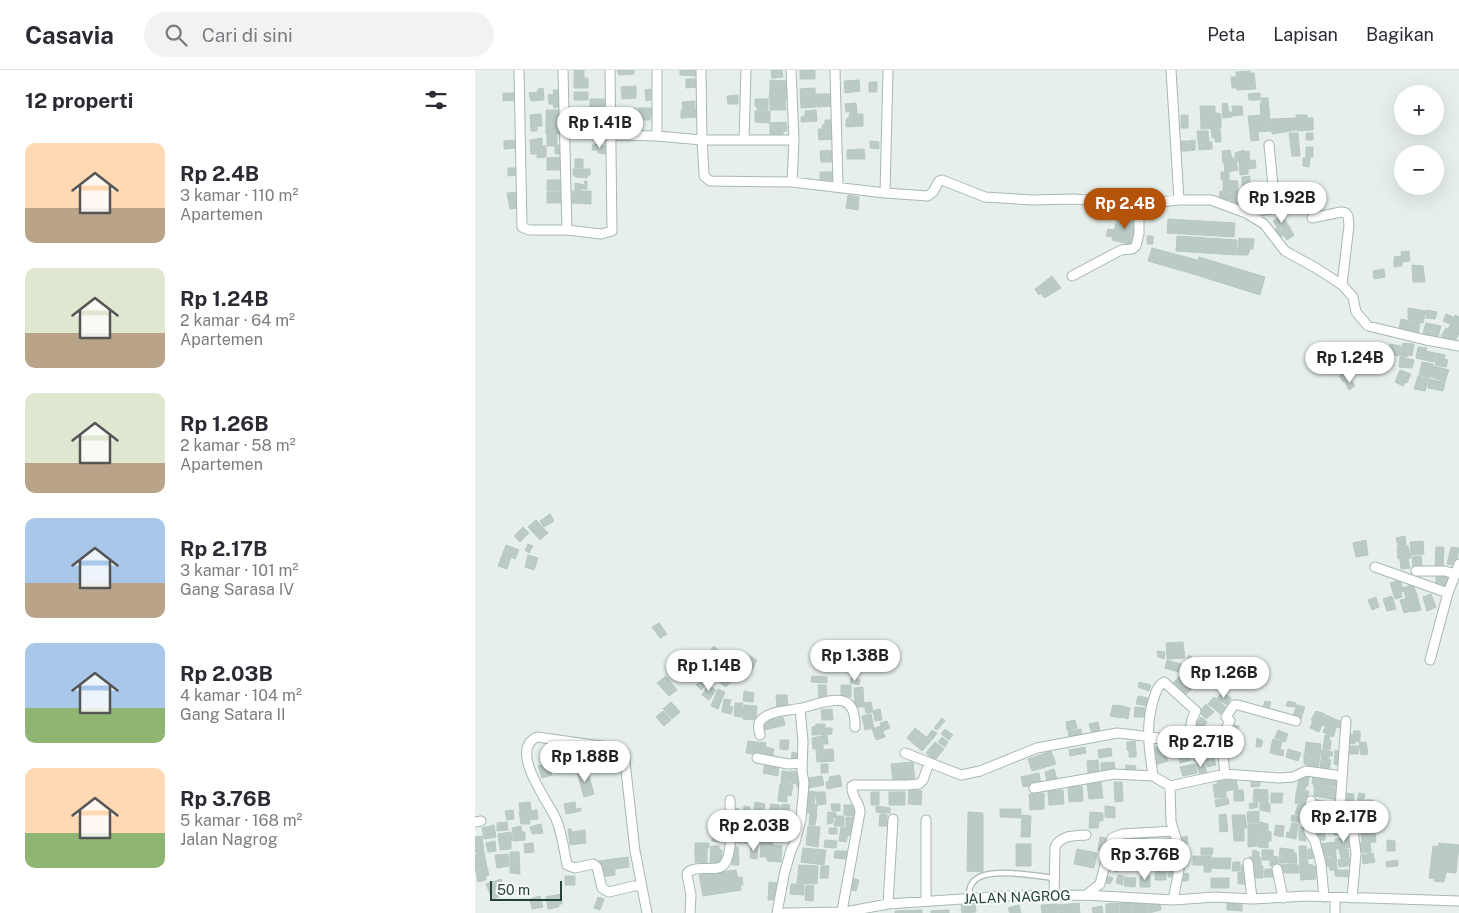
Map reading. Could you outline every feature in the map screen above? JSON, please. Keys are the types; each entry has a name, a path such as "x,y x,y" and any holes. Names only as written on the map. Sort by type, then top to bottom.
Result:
{"street":[{"path":"519,70 522,227 529,230 567,230 601,234 612,231 610,70"},
{"path":"563,70 567,230"},
{"path":"657,70 657,136"},
{"path":"701,70 701,140 705,176 710,181 792,182 929,196 939,181 942,180 985,197 1032,200 1074,199 1139,204 1179,200 1211,200 1246,213 1264,224 1285,251 1343,285 1353,297 1356,312 1368,326 1459,346"},
{"path":"744,140 746,70"},
{"path":"791,70 794,140 792,182"},
{"path":"835,70 838,186"},
{"path":"885,193 888,70"},
{"path":"1171,70 1179,200"},
{"path":"612,135 657,136 701,140 794,140"},
{"path":"1246,213 1271,209 1275,206 1269,145"},
{"path":"1072,276 1121,250 1132,249 1136,246 1139,234 1139,204"},
{"path":"1312,218 1341,212 1349,216 1343,285"},
{"path":"1375,567 1448,592"},
{"path":"1416,571 1457,570 1448,592 1429,660"},
{"path":"905,753 961,775 980,772 1037,748 1117,733 1147,737 1183,741 1189,737 1192,718 1196,713 1164,682 1157,688 1149,711 1147,737 1153,776"},
{"path":"760,735 759,724 764,718 774,713 800,709 833,700 844,701 852,707 855,727"},
{"path":"1225,774 1221,738 1230,721 1226,717 1234,705 1296,721"},
{"path":"777,913 784,875 801,819 803,740 800,709"},
{"path":"1347,721 1340,810 1343,814 1349,816 1352,822 1356,854 1352,898"},
{"path":"641,886 609,892 602,888 597,867 593,864 575,868 567,865 557,821 544,800 527,761 527,745 531,740 537,737 615,748 624,753 633,835 647,913"},
{"path":"757,758 788,764 802,763"},
{"path":"842,912 860,812 859,804 851,793 852,786 867,784 908,786 919,784 923,780 929,763"},
{"path":"1034,788 1114,774 1153,776 1170,786 1225,774 1279,778 1293,777 1306,771 1342,776"},
{"path":"1170,786 1171,822 1179,848 1179,870 1173,900"},
{"path":"690,913 691,895 688,872 696,869 723,867 728,858 732,826 730,800"},
{"path":"1311,801 1309,808 1309,832 1315,842 1321,864 1324,897"},
{"path":"888,904 893,818"},
{"path":"925,820 926,901"},
{"path":"1085,895 1100,884 1113,838 1122,834 1173,831"},
{"path":"1054,896 1055,847 1057,842 1066,836 1086,835"},
{"path":"1248,864 1251,899"},
{"path":"1277,869 1283,898"},
{"name":"JALAN NAGROG","path":"785,913 842,912 888,904 1006,896 1085,895 1173,900 1215,897 1251,899 1324,897 1459,901"},
{"path":"1335,898 1335,913"}],"lane":[{"path":"969,899 970,889 974,880 992,874 1054,878"}],"building":[{"path":"574,70 584,70 584,78 588,78 588,88 574,88"},
{"path":"617,70 634,70 634,74 619,75"},
{"path":"680,70 697,70 697,76 680,75"},
{"path":"771,70 782,70 783,77 772,78"},
{"path":"800,70 815,70 815,79 800,79"},
{"path":"1250,71 1250,73 1254,73 1256,89 1237,90 1237,88 1232,88 1231,77 1236,77 1236,72"},
{"path":"686,79 696,79 696,87 686,88"},
{"path":"770,80 787,81 787,90 770,89"},
{"path":"859,80 860,91 845,93 844,81"},
{"path":"869,82 877,82 877,92 869,92"},
{"path":"636,86 636,98 622,99 621,87"},
{"path":"543,88 544,100 531,101 529,93 538,92 538,89"},
{"path":"815,88 816,107 801,108 800,89"},
{"path":"651,89 651,100 646,101 645,90"},
{"path":"770,89 787,90 787,100 769,100"},
{"path":"553,90 560,90 560,107 554,108 553,104 549,104 548,95 554,94"},
{"path":"574,92 588,92 588,100 574,100"},
{"path":"503,93 516,93 516,100 503,101"},
{"path":"1260,93 1260,100 1249,100 1248,94"},
{"path":"816,94 831,94 833,106 817,107"},
{"path":"738,95 738,104 728,104 727,96"},
{"path":"1261,98 1268,98 1271,131 1258,132 1259,140 1251,141 1248,116 1261,115"},
{"path":"590,99 606,99 606,105 604,105 601,112 590,112"},
{"path":"755,99 768,99 768,110 757,110"},
{"path":"785,100 786,110 770,110 770,101"},
{"path":"695,101 695,108 683,109 682,102"},
{"path":"856,103 857,114 850,115 850,112 846,112 845,104"},
{"path":"1227,103 1229,112 1232,112 1232,117 1223,118 1222,104"},
{"path":"1200,106 1215,106 1215,113 1221,114 1221,128 1201,129"},
{"path":"1232,106 1242,106 1243,115 1233,116"},
{"path":"636,108 636,120 622,121 621,112"},
{"path":"638,108 653,108 653,117 650,117 650,120 638,120"},
{"path":"696,109 697,117 681,118 681,110"},
{"path":"546,110 561,110 562,120 546,119"},
{"path":"816,110 817,121 801,122 801,117 805,116 805,111"},
{"path":"755,111 770,111 770,123 755,122"},
{"path":"605,113 606,124 593,124 593,114"},
{"path":"541,114 542,126 537,126 537,131 531,131 530,115"},
{"path":"863,114 863,126 846,127 846,119 849,118 849,115"},
{"path":"1181,115 1188,115 1188,128 1181,128"},
{"path":"1296,115 1307,115 1307,118 1313,118 1313,130 1297,131"},
{"path":"1296,118 1296,130 1272,134 1271,119"},
{"path":"546,120 562,120 562,133 546,134"},
{"path":"825,120 832,120 833,139 819,140 818,129 822,129"},
{"path":"786,122 787,131 783,132 783,137 770,137 770,123"},
{"path":"1211,129 1220,129 1221,142 1215,142 1215,138 1212,138"},
{"path":"1197,131 1208,131 1209,142 1212,142 1212,149 1199,150"},
{"path":"1289,133 1298,133 1300,156 1292,156"},
{"path":"1306,133 1313,133 1313,140 1306,140"},
{"path":"547,134 557,134 557,145 561,145 561,154 555,154 555,146 547,146"},
{"path":"542,138 542,146 546,146 546,157 537,158 537,154 531,154 530,140"},
{"path":"517,140 517,148 504,149 504,141"},
{"path":"1195,140 1195,150 1189,151 1188,141"},
{"path":"870,141 879,142 879,149 870,148"},
{"path":"1180,141 1187,141 1188,151 1181,151"},
{"path":"593,144 607,146 606,154 598,153 598,150 592,150"},
{"path":"1306,147 1313,147 1313,157 1306,157"},
{"path":"864,149 865,159 847,159 847,150"},
{"path":"835,150 836,162 821,162 820,151"},
{"path":"1230,150 1234,162 1223,163 1222,151"},
{"path":"1244,150 1244,152 1249,151 1250,160 1235,162 1235,153"},
{"path":"563,157 564,164 561,164 561,170 547,170 547,158"},
{"path":"1303,158 1310,158 1309,167 1303,166"},
{"path":"575,159 583,159 583,168 575,168"},
{"path":"1255,160 1256,168 1248,169 1248,174 1240,175 1239,162"},
{"path":"1236,162 1238,170 1225,172 1224,164"},
{"path":"508,168 518,168 518,175 508,176"},
{"path":"573,169 590,169 590,175 587,178 575,177"},
{"path":"820,172 836,172 835,180 829,180 829,183 820,183"},
{"path":"1221,172 1229,172 1229,180 1221,179"},
{"path":"1250,176 1250,186 1242,187 1242,177"},
{"path":"547,180 565,180 565,191 547,191"},
{"path":"1223,180 1238,181 1237,204 1230,203 1231,192 1223,191"},
{"path":"584,181 587,181 587,189 581,189 581,191 591,191 591,204 572,203 572,191 575,191 575,183 585,185"},
{"path":"1295,190 1297,200 1289,202 1286,193"},
{"path":"1220,191 1230,193 1230,200 1219,199"},
{"path":"519,192 519,208 510,209 507,193"},
{"path":"547,192 565,192 564,203 547,203"},
{"path":"848,195 859,197 858,210 846,208"},
{"path":"1238,197 1250,197 1251,206 1243,208 1238,206"},
{"path":"1118,215 1138,219 1132,245 1112,240"},
{"path":"1281,215 1291,229 1285,233 1280,225 1277,227 1273,221"},
{"path":"1168,219 1235,223 1234,237 1167,233"},
{"path":"1279,226 1285,234 1279,238 1274,230"},
{"path":"1108,229 1114,230 1112,237 1106,236"},
{"path":"1291,230 1294,235 1287,240 1283,235"},
{"path":"1147,236 1153,236 1153,244 1147,244"},
{"path":"1177,236 1237,240 1236,255 1176,251"},
{"path":"1239,238 1254,239 1253,249 1250,249 1248,255 1237,255"},
{"path":"1152,248 1197,260 1193,274 1148,261"},
{"path":"1409,251 1410,261 1402,262 1401,252"},
{"path":"1401,256 1402,266 1394,267 1394,257"},
{"path":"1199,257 1265,277 1260,295 1193,274"},
{"path":"1412,265 1423,266 1425,282 1413,282"},
{"path":"1384,269 1385,277 1374,279 1373,271"},
{"path":"1052,276 1061,288 1044,298 1035,289"},
{"path":"1408,308 1426,311 1423,323 1408,319"},
{"path":"1427,310 1437,312 1435,319 1426,318"},
{"path":"1446,314 1453,317 1450,324 1443,321"},
{"path":"1455,315 1459,317 1459,333 1455,342 1441,336 1446,328 1448,329"},
{"path":"1401,319 1420,323 1418,334 1399,328"},
{"path":"1426,323 1441,326 1438,337 1433,335 1432,338 1423,333"},
{"path":"1403,343 1414,344 1412,356 1400,356"},
{"path":"1390,344 1401,346 1399,356 1392,354 1391,359 1385,358 1387,347 1389,348"},
{"path":"1363,345 1373,346 1373,353 1363,352"},
{"path":"1418,347 1427,348 1426,351 1436,353 1434,362 1416,358"},
{"path":"1437,353 1445,355 1444,359 1448,360 1446,367 1435,365"},
{"path":"1400,357 1414,360 1412,368 1399,367"},
{"path":"1422,362 1433,364 1430,378 1419,375"},
{"path":"1433,366 1449,370 1445,382 1431,377"},
{"path":"1400,370 1411,374 1407,383 1405,382 1403,386 1395,382"},
{"path":"1343,373 1347,380 1343,382 1339,376"},
{"path":"1418,376 1429,379 1425,391 1414,389"},
{"path":"1350,379 1355,386 1349,390 1345,382"},
{"path":"1430,379 1445,383 1443,391 1428,388"},
{"path":"550,514 554,521 544,527 540,521"},
{"path":"536,520 548,533 540,540 528,527"},
{"path":"523,527 529,533 520,542 514,536"},
{"path":"1405,536 1406,545 1398,546 1396,538"},
{"path":"1366,540 1368,555 1356,557 1353,543"},
{"path":"1423,541 1424,554 1411,555 1410,542"},
{"path":"528,544 533,546 529,553 525,550"},
{"path":"506,545 519,550 515,559 511,557 507,569 498,566"},
{"path":"1408,546 1411,558 1398,559 1397,547"},
{"path":"1436,547 1444,547 1443,570 1435,569"},
{"path":"1451,547 1459,548 1456,566 1447,564"},
{"path":"528,555 538,558 534,570 525,567"},
{"path":"1421,556 1422,566 1413,567 1412,557"},
{"path":"1408,559 1410,568 1401,569 1400,560"},
{"path":"1436,571 1448,576 1448,587 1436,587"},
{"path":"1400,580 1404,591 1401,592 1402,597 1395,599 1390,583"},
{"path":"1413,584 1417,595 1406,598 1403,588"},
{"path":"1431,594 1436,607 1427,611 1423,597"},
{"path":"1417,595 1421,610 1413,612 1408,598"},
{"path":"1392,596 1396,609 1387,611 1383,599"},
{"path":"1376,597 1379,607 1372,610 1368,600"},
{"path":"1408,598 1412,611 1404,613 1400,600"},
{"path":"659,623 667,634 660,638 652,627"},
{"path":"1183,642 1185,658 1167,659 1166,643"},
{"path":"714,646 738,667 733,673 709,652"},
{"path":"1157,651 1165,652 1164,659 1158,657"},
{"path":"685,653 699,671 689,676 676,658"},
{"path":"744,653 757,660 752,670 739,662"},
{"path":"1189,655 1198,661 1193,668 1185,662"},
{"path":"1167,660 1184,665 1182,673 1165,668"},
{"path":"725,668 732,674 728,680 731,682 726,687 716,680"},
{"path":"1181,675 1187,681 1179,690 1173,683"},
{"path":"666,676 677,690 669,696 657,683"},
{"path":"812,676 827,677 827,683 811,682"},
{"path":"704,678 708,683 701,690 696,685"},
{"path":"851,678 860,680 859,685 850,683"},
{"path":"1139,682 1151,685 1149,691 1138,687"},
{"path":"1187,683 1193,688 1184,696 1179,691"},
{"path":"708,685 716,690 709,700 702,695"},
{"path":"818,685 826,685 827,699 819,700"},
{"path":"841,685 851,685 851,697 841,697"},
{"path":"863,687 864,707 855,707 854,688"},
{"path":"718,689 725,692 718,709 711,706"},
{"path":"744,691 754,693 753,702 743,701"},
{"path":"1222,692 1231,698 1227,705 1217,699"},
{"path":"776,695 787,695 788,707 777,708"},
{"path":"1138,696 1148,698 1147,706 1136,704"},
{"path":"1214,697 1229,710 1223,716 1208,704"},
{"path":"724,699 731,700 729,706 733,707 731,714 722,712"},
{"path":"1265,701 1271,702 1269,709 1263,707"},
{"path":"1288,701 1296,703 1296,707 1286,706"},
{"path":"671,702 680,712 672,719 663,709"},
{"path":"871,702 873,712 866,713 864,703"},
{"path":"735,703 743,703 742,717 734,716"},
{"path":"1206,704 1214,712 1206,719 1199,712"},
{"path":"744,705 757,706 756,720 743,719"},
{"path":"1113,705 1122,706 1121,718 1110,716"},
{"path":"1297,705 1305,707 1301,719 1293,716"},
{"path":"1122,706 1130,708 1128,719 1121,717"},
{"path":"1135,707 1145,708 1145,717 1134,717"},
{"path":"832,709 833,720 822,720 821,710"},
{"path":"880,709 882,720 875,721 873,711"},
{"path":"663,711 671,720 664,726 656,717"},
{"path":"1316,711 1325,714 1320,724 1311,720"},
{"path":"871,714 874,728 865,730 862,716"},
{"path":"1326,715 1342,722 1339,728 1336,727 1335,731 1321,724"},
{"path":"783,717 785,725 765,730 763,722"},
{"path":"1201,717 1207,722 1201,731 1194,726"},
{"path":"942,718 945,721 937,730 934,728"},
{"path":"1075,720 1077,728 1067,730 1066,722"},
{"path":"887,721 890,728 883,731 880,723"},
{"path":"1313,721 1322,725 1319,732 1310,728"},
{"path":"1098,722 1100,731 1092,733 1089,724"},
{"path":"816,724 825,724 825,728 832,728 832,734 812,735 812,727 816,726"},
{"path":"1231,724 1239,726 1236,736 1228,734"},
{"path":"881,726 885,737 876,740 872,729"},
{"path":"1325,727 1335,732 1333,737 1323,732"},
{"path":"915,728 931,741 922,751 907,738"},
{"path":"945,729 953,735 949,740 941,734"},
{"path":"1081,729 1082,736 1069,738 1068,731"},
{"path":"932,730 937,733 932,740 927,737"},
{"path":"1278,730 1288,734 1285,742 1275,738"},
{"path":"1353,731 1360,731 1360,742 1355,741"},
{"path":"1204,734 1217,734 1217,742 1203,744"},
{"path":"1349,734 1355,735 1355,744 1349,743"},
{"path":"827,735 828,744 823,744 823,749 813,749 812,738"},
{"path":"1325,735 1330,736 1330,750 1323,749"},
{"path":"942,737 948,742 945,747 938,742"},
{"path":"1257,738 1263,741 1261,747 1256,747"},
{"path":"1273,739 1282,742 1280,749 1271,747"},
{"path":"780,740 789,740 788,750 780,749"},
{"path":"748,741 766,743 765,756 746,753"},
{"path":"1135,741 1136,750 1127,750 1127,742"},
{"path":"935,742 944,749 935,760 926,753"},
{"path":"1306,742 1313,743 1312,753 1305,752"},
{"path":"1366,742 1368,754 1361,755 1359,743"},
{"path":"1314,743 1321,744 1320,754 1313,753"},
{"path":"1163,745 1168,761 1155,765 1151,749"},
{"path":"1349,746 1359,746 1358,754 1348,754"},
{"path":"767,747 774,749 772,759 765,758"},
{"path":"1085,747 1086,753 1070,756 1069,750"},
{"path":"1207,747 1209,753 1212,752 1216,765 1207,767 1201,749"},
{"path":"1271,747 1284,750 1283,756 1270,753"},
{"path":"1111,748 1112,756 1099,758 1098,750"},
{"path":"1188,748 1191,760 1180,763 1177,751"},
{"path":"1199,748 1202,758 1194,761 1191,750"},
{"path":"833,749 834,761 817,762 816,750"},
{"path":"1288,749 1301,753 1298,761 1286,757"},
{"path":"1321,750 1333,752 1332,756 1329,756 1329,759 1321,758"},
{"path":"1335,750 1344,752 1342,766 1334,764"},
{"path":"1051,751 1056,764 1032,771 1028,759"},
{"path":"1129,751 1136,751 1136,757 1129,757"},
{"path":"792,752 800,754 798,762 791,761"},
{"path":"1304,753 1313,754 1312,769 1306,769 1307,764 1304,764"},
{"path":"1313,754 1320,755 1318,771 1312,769"},
{"path":"1321,759 1331,760 1329,770 1320,769"},
{"path":"1098,760 1099,772 1088,773 1087,761"},
{"path":"1203,760 1207,773 1200,775 1196,762"},
{"path":"765,762 779,764 778,776 763,773"},
{"path":"913,762 915,780 893,782 891,764"},
{"path":"1114,762 1115,770 1101,771 1101,763"},
{"path":"547,763 552,775 542,778 538,766"},
{"path":"821,764 828,764 828,773 821,773"},
{"path":"1195,764 1197,773 1183,776 1180,767"},
{"path":"1126,765 1136,766 1135,774 1125,772"},
{"path":"587,769 594,794 584,797 577,772"},
{"path":"1054,769 1057,779 1047,781 1045,772"},
{"path":"782,771 790,772 789,784 781,783"},
{"path":"791,771 801,772 803,788 797,787 797,784 790,783"},
{"path":"1039,773 1041,784 1023,787 1021,777"},
{"path":"1313,773 1337,776 1336,787 1312,784"},
{"path":"1304,774 1309,775 1308,786 1298,784 1299,776 1304,777"},
{"path":"840,775 842,786 827,789 826,782 829,781 829,777"},
{"path":"822,776 824,785 809,788 808,778"},
{"path":"1251,779 1260,779 1260,786 1251,787"},
{"path":"1236,780 1238,789 1226,791 1226,797 1215,798 1213,785 1217,784 1217,781"},
{"path":"1101,782 1103,798 1089,799 1087,783"},
{"path":"1114,782 1122,782 1123,801 1115,802"},
{"path":"780,784 793,785 791,796 787,795 787,802 778,801"},
{"path":"1298,784 1306,786 1305,791 1309,791 1308,796 1296,794"},
{"path":"1314,785 1340,789 1339,800 1314,796"},
{"path":"1082,786 1083,801 1069,802 1068,787"},
{"path":"1254,789 1268,790 1268,803 1253,801"},
{"path":"909,790 922,791 921,805 908,804"},
{"path":"1063,790 1064,804 1049,805 1048,791"},
{"path":"1234,790 1243,790 1244,801 1234,801"},
{"path":"807,791 816,792 814,804 805,803"},
{"path":"816,792 825,792 826,804 817,805"},
{"path":"871,792 879,792 879,805 871,805"},
{"path":"889,792 905,792 905,805 889,805"},
{"path":"1044,793 1044,809 1030,810 1029,794"},
{"path":"1271,793 1283,793 1282,803 1271,803"},
{"path":"1345,793 1354,794 1353,802 1345,801"},
{"path":"1359,793 1365,794 1363,803 1357,802"},
{"path":"1296,794 1308,796 1307,804 1295,803"},
{"path":"1228,798 1229,804 1216,807 1215,800"},
{"path":"1314,799 1327,802 1326,812 1313,809"},
{"path":"1365,800 1373,800 1375,814 1365,814"},
{"path":"530,802 531,810 520,811 519,803"},
{"path":"575,802 576,809 581,808 581,811 566,814 564,804"},
{"path":"755,802 765,804 762,820 753,819"},
{"path":"1257,802 1258,807 1250,809 1249,804"},
{"path":"806,803 817,805 816,814 805,812"},
{"path":"1260,803 1270,804 1270,812 1260,810"},
{"path":"1350,803 1362,804 1362,815 1350,816 1347,814 1347,807 1350,806"},
{"path":"771,804 780,805 778,822 768,820"},
{"path":"782,804 790,805 788,816 796,817 794,827 779,825"},
{"path":"831,804 840,804 840,811 832,811"},
{"path":"1298,804 1307,805 1304,816 1295,814"},
{"path":"844,805 858,805 858,816 844,815"},
{"path":"744,806 750,807 749,822 743,822"},
{"path":"876,806 890,808 890,813 876,812"},
{"path":"1105,806 1115,807 1115,818 1105,817"},
{"path":"732,808 739,809 738,820 732,820"},
{"path":"1000,809 1021,809 1021,818 1000,817"},
{"path":"513,810 514,819 507,820 505,811"},
{"path":"537,810 538,819 530,820 529,811"},
{"path":"528,811 530,824 521,824 519,812"},
{"path":"1259,811 1259,823 1248,823 1247,812"},
{"path":"1313,811 1328,813 1328,824 1320,823 1320,821 1316,820 1316,823 1312,823"},
{"path":"828,812 836,813 836,817 833,817 833,823 827,824"},
{"path":"968,812 983,813 983,872 967,871"},
{"path":"1090,812 1103,813 1103,821 1099,821 1098,828 1089,828"},
{"path":"810,813 817,814 815,825 809,825"},
{"path":"880,814 887,814 887,826 879,826"},
{"path":"1226,814 1228,831 1220,832 1219,815"},
{"path":"1022,815 1031,816 1030,837 1021,837"},
{"path":"1232,815 1245,815 1247,828 1244,828 1244,841 1234,841"},
{"path":"1292,815 1305,817 1305,823 1291,821"},
{"path":"836,816 844,816 844,826 834,826"},
{"path":"846,817 854,817 854,827 846,827"},
{"path":"507,822 508,830 497,831 497,823"},
{"path":"1260,822 1268,824 1268,831 1271,832 1271,841 1268,841 1268,848 1258,847"},
{"path":"1349,822 1351,834 1334,835 1333,823"},
{"path":"714,823 724,825 724,829 731,830 730,839 724,838 724,842 712,841"},
{"path":"735,823 756,825 755,844 733,842"},
{"path":"762,823 769,823 769,833 762,832"},
{"path":"1292,823 1298,824 1296,839 1286,837"},
{"path":"541,824 543,833 532,834 530,827"},
{"path":"1248,824 1259,824 1257,846 1248,847"},
{"path":"494,825 496,837 484,839 482,828"},
{"path":"1276,825 1284,826 1283,837 1274,835"},
{"path":"1313,825 1321,825 1321,830 1325,830 1325,840 1314,840"},
{"path":"521,826 522,832 525,832 525,840 514,841 512,828"},
{"path":"808,826 820,827 818,847 806,845"},
{"path":"841,827 853,828 852,835 848,835 846,842 839,841"},
{"path":"1299,827 1305,827 1306,841 1299,840"},
{"path":"829,828 837,828 837,834 829,834"},
{"path":"568,829 571,829 572,832 585,830 586,843 570,845"},
{"path":"1375,831 1376,842 1362,843 1361,832"},
{"path":"511,832 513,840 511,841 511,849 500,850 498,834"},
{"path":"760,833 773,834 773,845 759,844"},
{"path":"482,836 484,853 477,854 475,851 475,837"},
{"path":"1187,836 1188,844 1180,845 1178,838"},
{"path":"1100,837 1106,838 1104,851 1098,850"},
{"path":"1351,837 1352,847 1336,849 1335,839"},
{"path":"1120,838 1127,839 1125,852 1116,850 1117,842 1119,842"},
{"path":"1129,838 1145,838 1141,859 1128,855"},
{"path":"1174,838 1175,846 1164,847 1164,839"},
{"path":"825,840 837,841 836,848 824,847"},
{"path":"1387,840 1395,841 1395,851 1387,851"},
{"path":"495,841 496,851 488,852 486,843"},
{"path":"1335,842 1336,855 1322,857 1320,844"},
{"path":"533,843 534,852 525,853 524,844"},
{"path":"695,843 709,843 709,848 707,848 707,867 701,867 701,862 695,862"},
{"path":"1359,843 1370,843 1371,852 1360,853"},
{"path":"1439,843 1459,845 1456,873 1446,872 1444,882 1434,881 1435,879 1429,878 1433,846 1438,847"},
{"path":"1016,844 1031,844 1031,866 1016,866"},
{"path":"751,845 758,845 757,859 750,858"},
{"path":"761,845 782,846 781,862 767,861 767,857 760,857"},
{"path":"711,846 719,846 719,850 722,850 722,866 710,866"},
{"path":"1299,846 1306,846 1308,864 1300,864"},
{"path":"732,847 738,847 739,865 732,865"},
{"path":"803,848 826,850 824,865 801,862"},
{"path":"1201,848 1213,848 1212,855 1201,855"},
{"path":"1280,848 1288,849 1286,863 1279,863"},
{"path":"1077,849 1097,853 1094,868 1074,864"},
{"path":"1288,849 1294,850 1294,853 1296,853 1297,863 1287,863"},
{"path":"1308,849 1313,849 1314,858 1308,859"},
{"path":"1339,849 1348,849 1349,857 1341,859"},
{"path":"1253,850 1259,852 1261,865 1249,865 1249,857 1252,857"},
{"path":"1262,850 1273,850 1273,856 1278,857 1278,867 1270,866 1270,860 1262,860"},
{"path":"835,851 847,851 847,859 834,858"},
{"path":"510,852 519,852 520,874 510,873"},
{"path":"1114,852 1126,854 1124,862 1111,860"},
{"path":"484,853 486,863 475,866 475,855"},
{"path":"1373,853 1375,862 1363,864 1362,855"},
{"path":"508,854 509,866 497,868 495,855"},
{"path":"1193,856 1211,856 1211,872 1204,872 1204,865 1193,865"},
{"path":"1336,856 1337,870 1330,870 1329,866 1325,866 1325,858"},
{"path":"628,857 629,867 615,869 615,875 601,877 599,861"},
{"path":"1212,858 1231,858 1230,869 1211,868"},
{"path":"1353,858 1354,865 1339,867 1338,860"},
{"path":"1398,860 1398,866 1387,867 1386,862"},
{"path":"1114,861 1121,863 1117,872 1110,869"},
{"path":"1233,862 1240,862 1240,871 1232,871"},
{"path":"486,863 489,875 485,877 486,880 478,882 475,866"},
{"path":"1168,863 1178,864 1177,878 1168,877"},
{"path":"1300,864 1313,865 1316,867 1316,872 1300,872"},
{"path":"799,865 818,866 817,884 797,883"},
{"path":"1241,865 1247,865 1246,884 1238,884 1238,872 1241,873"},
{"path":"1280,865 1299,865 1299,873 1280,873"},
{"path":"821,866 829,866 828,878 820,878"},
{"path":"1250,866 1263,866 1263,878 1255,878 1255,875 1249,875"},
{"path":"1265,869 1275,869 1274,877 1264,877"},
{"path":"736,870 738,878 742,877 743,885 740,885 741,890 703,896 699,875"},
{"path":"1166,870 1166,880 1155,880 1155,871"},
{"path":"1335,870 1349,870 1349,877 1335,876"},
{"path":"1300,872 1316,872 1316,879 1301,880"},
{"path":"1182,873 1189,874 1188,881 1181,881"},
{"path":"1105,875 1113,878 1110,884 1102,882"},
{"path":"1118,875 1124,876 1122,885 1116,883"},
{"path":"565,876 575,876 575,885 565,885"},
{"path":"1140,876 1150,876 1150,887 1140,887"},
{"path":"1125,877 1136,878 1135,887 1124,886"},
{"path":"851,878 859,880 856,891 847,889"},
{"path":"1211,878 1229,878 1229,888 1211,888"},
{"path":"501,879 504,887 500,888 502,896 492,899 486,884"},
{"path":"769,882 778,883 777,900 768,900"},
{"path":"791,884 804,884 804,895 790,894"},
{"path":"806,885 814,886 813,901 805,900"},
{"path":"561,894 562,904 559,904 559,907 548,909 546,897"},
{"path":"540,896 543,907 532,909 530,899"},
{"path":"598,897 604,899 600,910 594,908"},
{"path":"1227,902 1242,903 1242,911 1227,910"},
{"path":"975,903 976,912 962,913 961,904"},
{"path":"1079,903 1080,913 1059,913 1058,905"},
{"path":"1119,903 1119,913 1106,913 1106,904"},
{"path":"1120,903 1131,903 1131,913 1120,913"},
{"path":"1132,903 1138,903 1139,913 1132,913"},
{"path":"1139,903 1148,903 1148,913 1139,913"},
{"path":"1160,903 1161,910 1149,913 1149,904"},
{"path":"1057,904 1058,913 1042,913 1041,905"},
{"path":"1019,905 1021,913 1010,913 1008,908"},
{"path":"1102,906 1103,913 1093,913 1092,908"},
{"path":"922,910 922,913 895,913 895,911"},
{"path":"949,910 949,913 931,913 931,911"}]}
